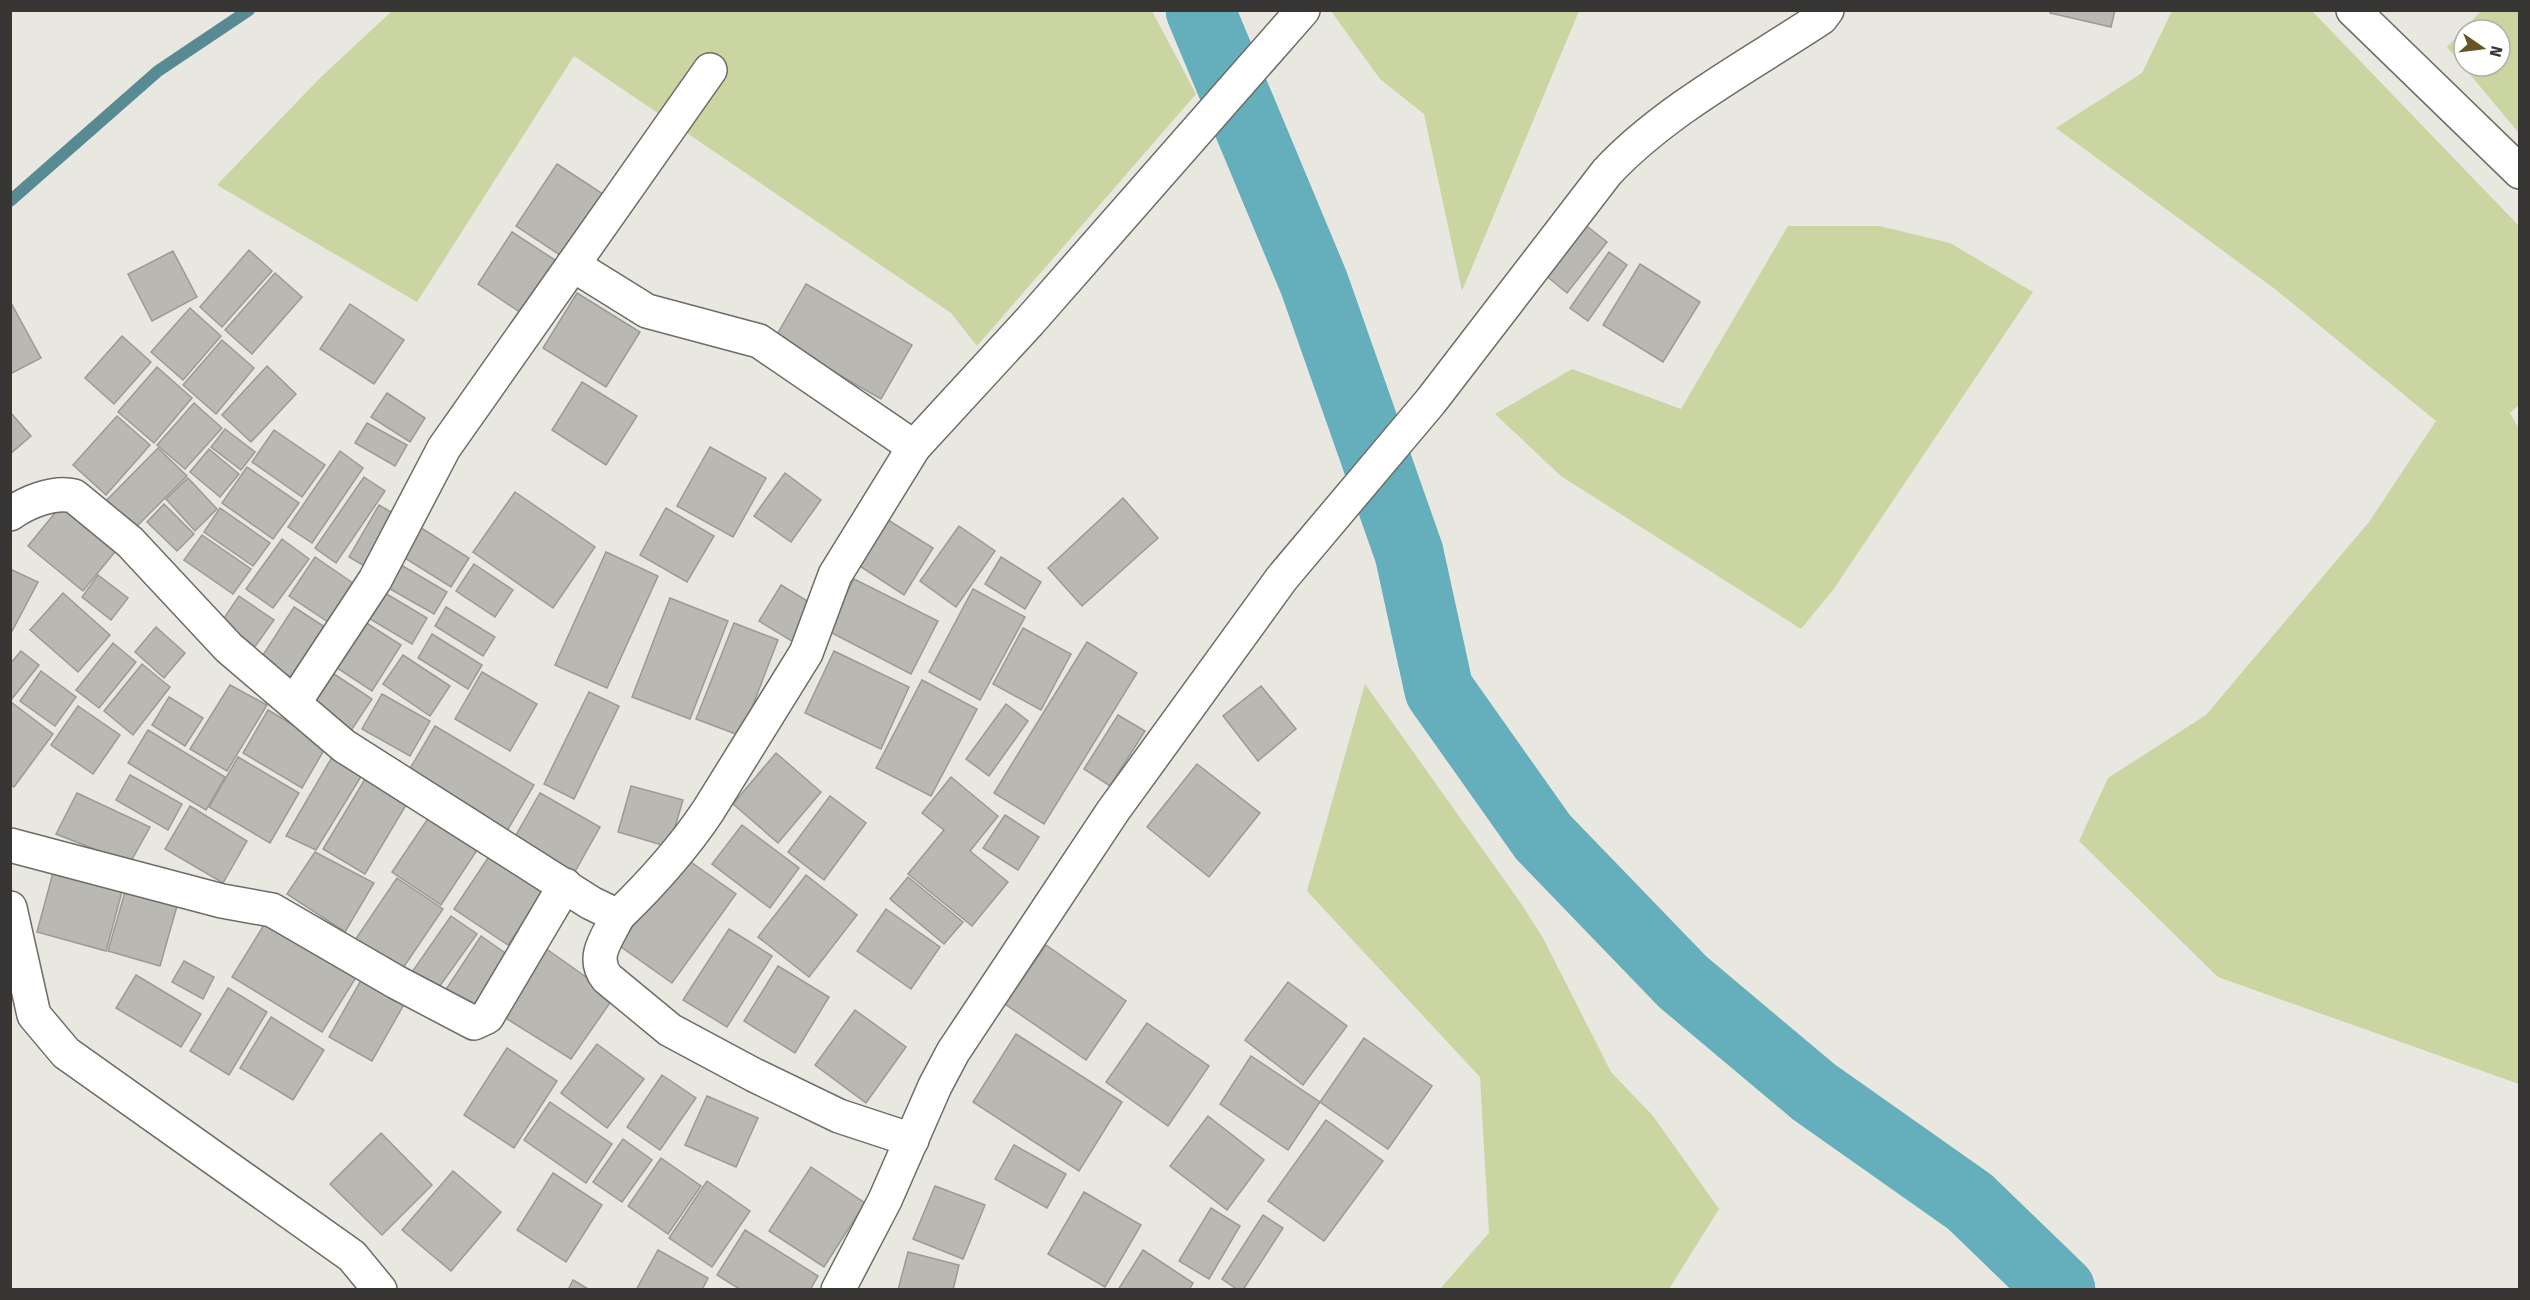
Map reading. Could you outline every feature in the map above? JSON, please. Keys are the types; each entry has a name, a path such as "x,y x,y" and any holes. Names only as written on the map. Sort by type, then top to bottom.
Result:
{"street":[{"path":"912,1140 839,1116 754,1075 670,1030 607,978 599,969 598,958 618,916 643,893 694,832 806,653 835,575 914,447 1030,321 1303,10"},
{"path":"838,1290 885,1200 935,1086 953,1052 1113,811 1282,578 1431,401 1607,172 1626,152 1687,106 1821,18 1827,10"},
{"path":"2353,10 2520,172"},
{"path":"294,703 375,580 444,448 710,70"},
{"path":"573,265 647,311 759,341 914,447"},
{"path":"10,514 22,506 63,493 74,496 130,542 229,648 344,746 591,903 618,916"},
{"path":"10,845 222,901 272,910 396,982 474,1023 487,1017 565,885"},
{"path":"10,908 34,1015 66,1053 352,1256 380,1290"}],"green space":[{"path":"2482,10 2519,11 2519,133 2473,78 2512,78 2512,18 2474,18"},
{"path":"392,11 1152,11 1196,94 977,346 951,313 574,56 417,302 217,185 320,78"},
{"path":"1331,11 1579,11 1462,291 1424,114 1380,79"},
{"path":"2172,11 2312,11 2519,226 2520,404 2510,413 2520,431 2519,1084 2218,977 2079,841 2108,778 2206,715 2369,522 2436,421 2275,289 2056,128 2142,73"},
{"path":"2452,42 2452,53 2447,47"},
{"path":"1788,226 1879,226 1950,243 2033,292 1833,590 1801,629 1561,476 1495,414 1572,369 1681,409"},
{"path":"1365,684 1520,902 1543,938 1611,1072 1653,1116 1719,1209 1669,1289 1440,1289 1489,1233 1480,1077 1307,891"}],"building":[{"path":"2051,10 2115,10 2111,27 2050,13"},
{"path":"557,164 606,196 566,259 516,226"},
{"path":"1583,223 1607,242 1567,293 1544,274"},
{"path":"512,232 558,262 524,315 478,284"},
{"path":"249,250 272,271 222,327 200,307"},
{"path":"173,251 197,297 152,321 128,274"},
{"path":"1609,252 1627,265 1588,321 1570,308"},
{"path":"1640,264 1700,302 1663,362 1603,325"},
{"path":"275,273 302,297 252,354 225,330"},
{"path":"806,284 912,345 881,399 775,338"},
{"path":"577,293 640,332 606,387 543,348"},
{"path":"10,301 41,358 10,374"},
{"path":"350,304 404,340 374,384 320,349"},
{"path":"190,308 221,336 183,380 151,352"},
{"path":"122,336 151,362 114,404 85,378"},
{"path":"222,340 254,368 216,414 183,385"},
{"path":"267,366 296,394 251,442 222,415"},
{"path":"157,367 192,398 154,443 118,412"},
{"path":"582,382 637,416 606,465 552,430"},
{"path":"387,393 425,418 410,442 371,417"},
{"path":"194,403 222,428 185,469 157,445"},
{"path":"10,412 31,436 10,454"},
{"path":"117,416 150,445 106,495 73,465"},
{"path":"367,423 407,445 395,466 355,443"},
{"path":"225,429 255,452 241,470 211,447"},
{"path":"274,430 325,465 302,497 252,462"},
{"path":"710,447 766,478 733,537 677,506"},
{"path":"158,448 187,476 126,537 98,509"},
{"path":"209,449 239,474 220,497 190,472"},
{"path":"340,451 363,468 312,543 288,527"},
{"path":"247,467 299,503 273,539 222,503"},
{"path":"785,473 821,500 791,542 754,516"},
{"path":"364,477 385,491 336,563 315,548"},
{"path":"188,478 217,509 195,531 166,499"},
{"path":"515,492 595,547 553,608 473,552"},
{"path":"68,497 123,542 83,591 28,546"},
{"path":"1123,498 1158,538 1082,606 1048,568"},
{"path":"164,504 194,534 177,551 147,522"},
{"path":"379,505 403,519 373,571 349,557"},
{"path":"220,508 270,543 253,566 204,532"},
{"path":"666,508 714,536 687,582 640,555"},
{"path":"880,515 933,548 904,595 852,561"},
{"path":"418,526 469,558 451,587 400,555"},
{"path":"959,526 995,551 956,607 920,581"},
{"path":"202,535 251,569 233,594 184,560"},
{"path":"282,539 309,559 273,608 246,589"},
{"path":"606,552 658,576 607,688 555,665"},
{"path":"315,557 363,590 337,628 289,596"},
{"path":"1001,557 1041,582 1025,609 985,584"},
{"path":"396,562 447,592 434,614 383,585"},
{"path":"474,564 513,590 495,617 456,591"},
{"path":"10,569 38,582 10,635"},
{"path":"98,575 128,598 111,620 82,597"},
{"path":"854,579 938,621 911,674 828,631"},
{"path":"781,585 817,607 795,643 759,621"},
{"path":"375,587 427,618 412,644 360,613"},
{"path":"973,589 1025,617 980,700 929,672"},
{"path":"63,593 110,635 78,672 30,630"},
{"path":"239,596 274,620 254,648 220,624"},
{"path":"670,598 728,621 690,719 632,697"},
{"path":"294,607 334,633 301,684 261,658"},
{"path":"446,607 495,637 483,656 435,626"},
{"path":"357,617 401,645 372,691 328,662"},
{"path":"734,623 778,640 741,736 696,719"},
{"path":"156,627 185,653 164,678 135,652"},
{"path":"1023,628 1071,654 1041,710 993,684"},
{"path":"432,634 482,665 468,689 418,658"},
{"path":"1087,642 1137,673 1044,824 994,793"},
{"path":"113,643 136,662 99,708 76,690"},
{"path":"21,651 39,665 10,701 10,664"},
{"path":"834,651 909,687 881,749 805,713"},
{"path":"403,655 450,686 430,716 383,684"},
{"path":"142,664 170,687 133,735 104,711"},
{"path":"325,668 372,699 348,735 302,704"},
{"path":"41,671 76,697 55,726 20,701"},
{"path":"482,672 537,704 510,751 455,719"},
{"path":"922,680 977,709 931,796 876,768"},
{"path":"230,685 267,705 227,771 190,749"},
{"path":"1261,686 1296,729 1258,761 1223,716"},
{"path":"589,692 619,706 574,799 544,784"},
{"path":"382,694 430,721 410,756 362,729"},
{"path":"169,697 203,718 185,746 152,725"},
{"path":"11,702 53,734 14,787 10,784"},
{"path":"1006,704 1028,721 989,776 966,759"},
{"path":"78,706 120,735 93,774 51,745"},
{"path":"268,710 327,745 302,788 243,753"},
{"path":"1118,715 1145,731 1110,786 1084,769"},
{"path":"435,726 534,785 507,831 408,772"},
{"path":"148,730 225,777 206,810 128,763"},
{"path":"335,752 365,770 316,850 286,836"},
{"path":"776,753 821,792 778,843 733,804"},
{"path":"238,757 299,793 270,843 209,807"},
{"path":"1197,764 1260,813 1209,877 1147,827"},
{"path":"368,774 409,800 365,874 323,849"},
{"path":"130,775 182,804 168,830 116,800"},
{"path":"951,777 998,816 970,851 1008,882 972,926 908,874 944,830 922,813"},
{"path":"631,786 683,800 669,847 618,832"},
{"path":"77,793 150,827 130,863 56,834"},
{"path":"540,793 600,827 572,877 512,842"},
{"path":"830,796 866,823 824,880 788,852"},
{"path":"190,806 247,841 223,883 165,849"},
{"path":"435,808 483,841 441,905 392,872"},
{"path":"1005,815 1039,837 1018,870 983,848"},
{"path":"742,825 799,868 770,908 712,864"},
{"path":"315,852 374,883 345,932 287,894"},
{"path":"492,852 546,887 508,945 454,909"},
{"path":"681,855 736,894 672,983 617,944"},
{"path":"54,869 123,888 106,951 37,932"},
{"path":"806,875 857,915 809,977 758,937"},
{"path":"908,877 963,922 944,944 890,899"},
{"path":"397,878 443,909 399,974 353,943"},
{"path":"127,885 179,899 160,966 108,951"},
{"path":"886,909 940,947 911,989 857,951"},
{"path":"270,915 360,971 322,1032 232,977"},
{"path":"451,916 477,934 437,990 412,972"},
{"path":"729,929 772,956 727,1027 683,1000"},
{"path":"481,936 508,955 470,1012 443,994"},
{"path":"541,945 614,997 571,1059 499,1014"},
{"path":"1046,945 1126,1001 1086,1060 1005,1004"},
{"path":"184,961 214,977 203,999 172,982"},
{"path":"778,966 829,997 795,1053 744,1021"},
{"path":"136,975 201,1014 181,1047 116,1008"},
{"path":"364,975 407,999 372,1061 329,1037"},
{"path":"1288,982 1347,1026 1303,1085 1245,1040"},
{"path":"228,988 267,1012 229,1075 190,1051"},
{"path":"855,1010 906,1047 866,1103 815,1065"},
{"path":"271,1017 324,1050 293,1100 240,1068"},
{"path":"1147,1023 1209,1066 1168,1126 1106,1082"},
{"path":"1016,1034 1122,1102 1079,1171 973,1102"},
{"path":"1364,1038 1432,1086 1388,1149 1320,1102"},
{"path":"597,1044 644,1079 607,1128 561,1093"},
{"path":"507,1048 557,1081 514,1148 464,1115"},
{"path":"1251,1056 1320,1102 1288,1150 1220,1104"},
{"path":"662,1075 696,1098 660,1150 627,1127"},
{"path":"707,1096 758,1118 736,1167 685,1145"},
{"path":"550,1102 612,1144 586,1183 524,1140"},
{"path":"1208,1116 1264,1160 1227,1210 1170,1166"},
{"path":"1326,1120 1383,1161 1324,1241 1268,1201"},
{"path":"381,1133 432,1185 382,1235 330,1184"},
{"path":"623,1139 652,1160 622,1202 593,1182"},
{"path":"1014,1145 1066,1174 1047,1208 995,1179"},
{"path":"661,1158 701,1186 668,1234 628,1206"},
{"path":"811,1167 865,1203 824,1267 769,1231"},
{"path":"453,1171 501,1212 451,1271 402,1230"},
{"path":"553,1173 602,1205 566,1262 517,1230"},
{"path":"707,1181 750,1211 712,1267 669,1238"},
{"path":"935,1186 985,1205 963,1259 913,1239"},
{"path":"1084,1192 1141,1225 1105,1287 1048,1254"},
{"path":"1211,1208 1240,1226 1209,1279 1179,1261"},
{"path":"1263,1215 1283,1228 1243,1290 1238,1290 1222,1279"},
{"path":"745,1230 818,1276 810,1290 741,1290 717,1275"},
{"path":"658,1250 708,1278 702,1290 636,1290"},
{"path":"1143,1250 1193,1283 1189,1290 1118,1290"},
{"path":"908,1252 959,1265 953,1290 898,1290"},
{"path":"573,1280 590,1290 568,1290"}],"waterway":[{"path":"10,201 158,71 249,10"},
{"path":"1200,10 1314,283 1409,553 1439,690 1543,837 1683,982 1814,1092 1970,1202 2061,1290"}]}
